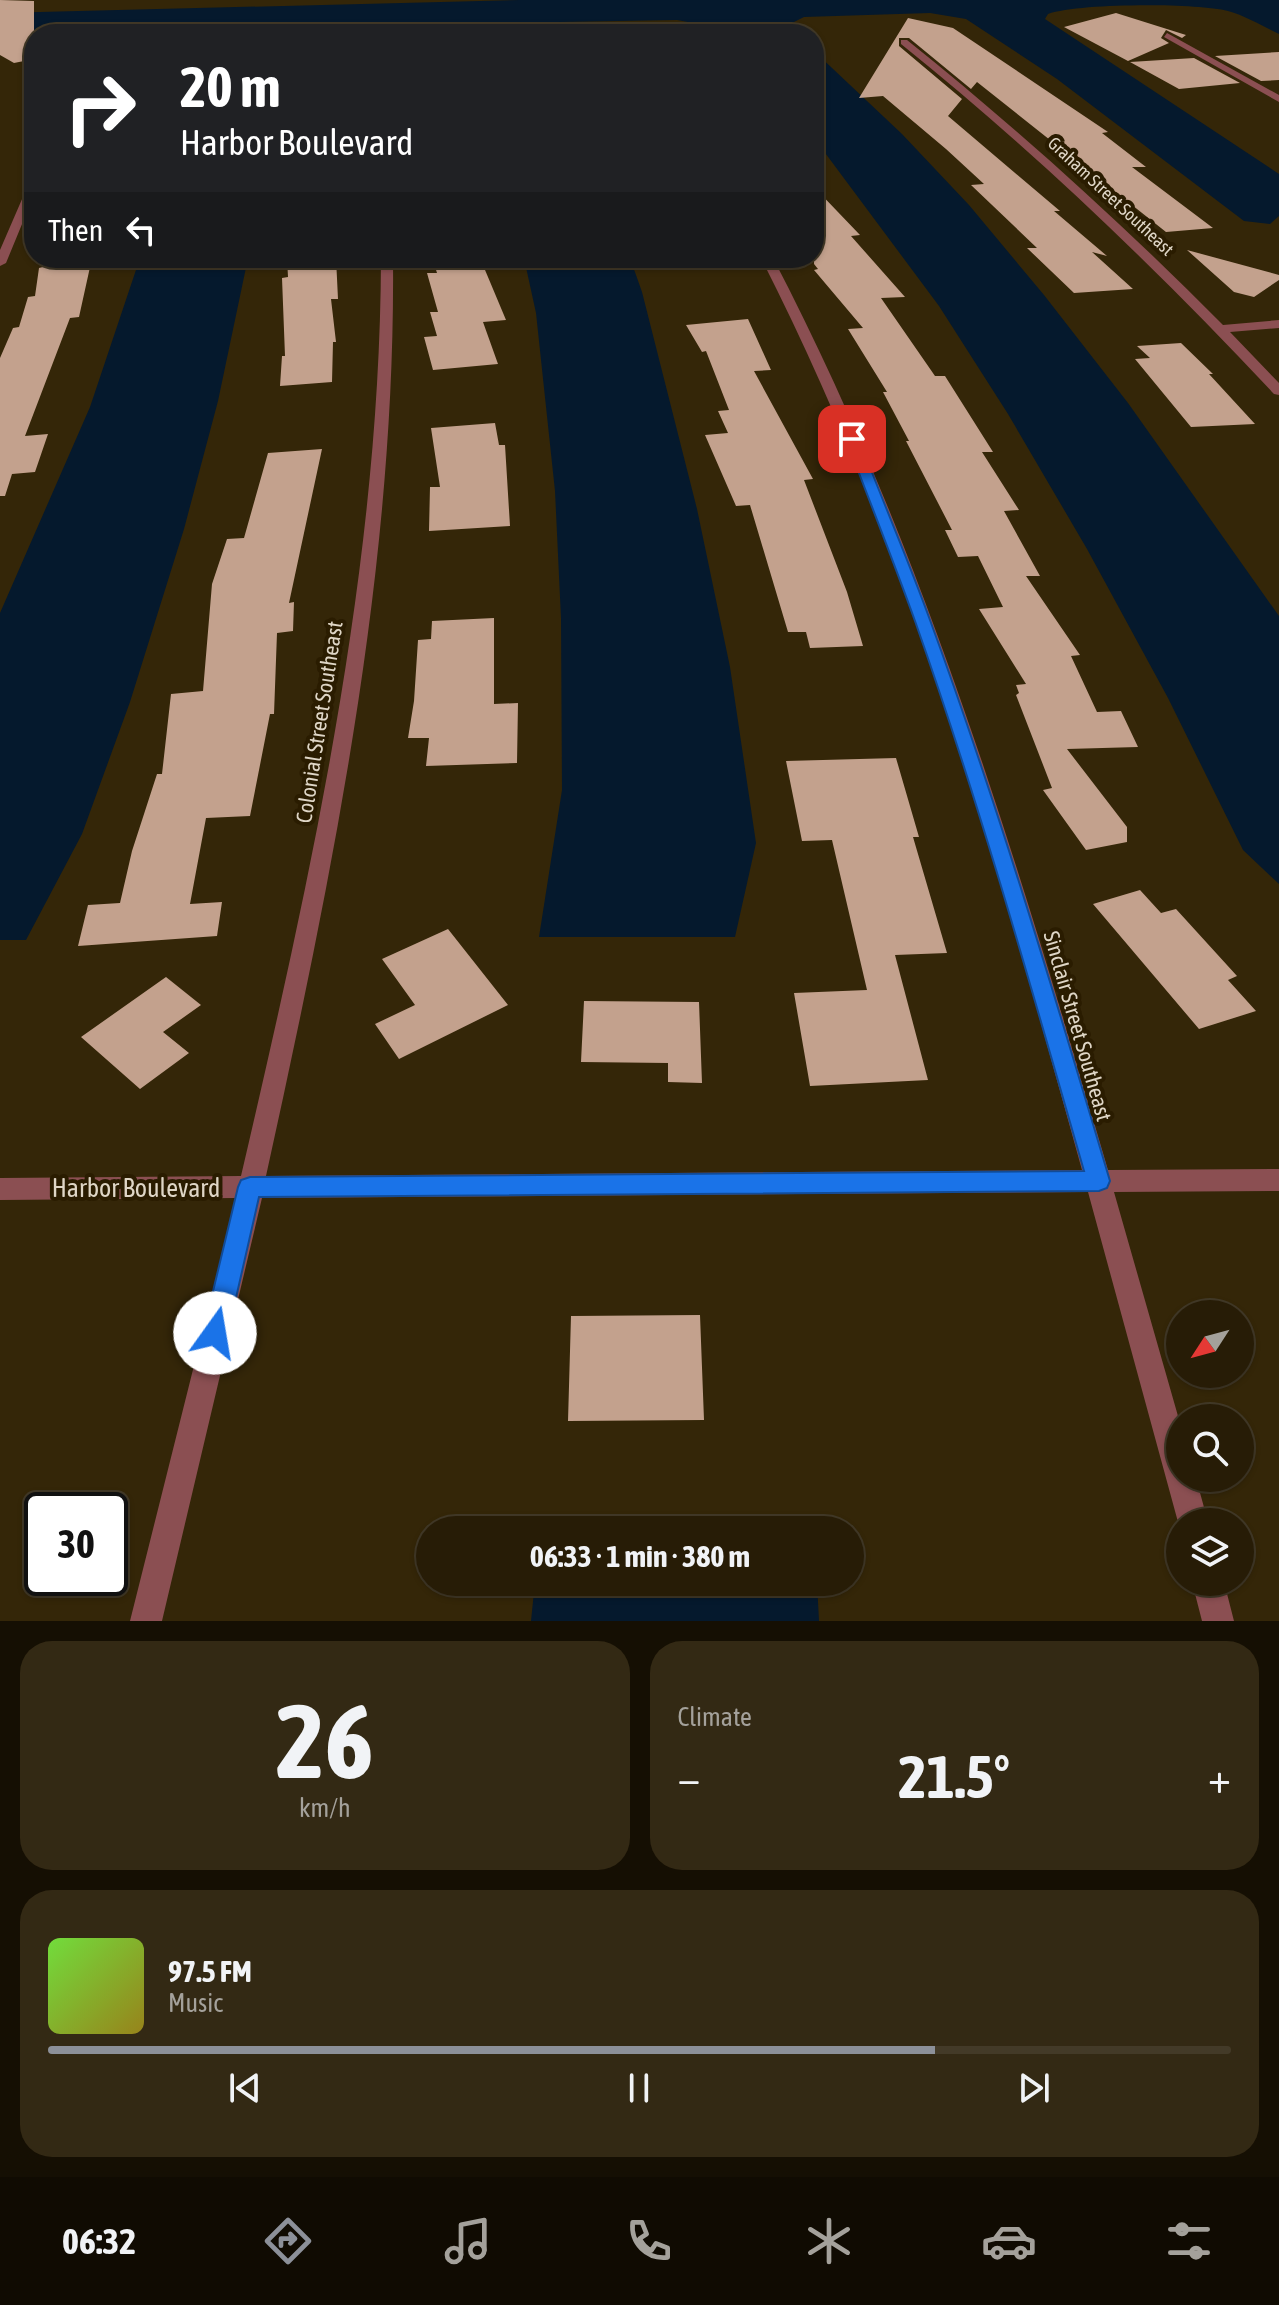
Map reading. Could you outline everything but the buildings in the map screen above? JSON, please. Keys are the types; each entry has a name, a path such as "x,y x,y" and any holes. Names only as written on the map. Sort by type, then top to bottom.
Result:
{"street":[{"path":"1167,35 1279,99"},
{"name":"Graham Street Southeast","path":"904,42 1047,160 1156,262 1279,391"},
{"path":"0,263 24,207"},
{"name":"Colonial Street Southeast","path":"146,1621 304,949 359,636 382,435 387,268"},
{"name":"Sinclair Street Southeast","path":"772,268 843,417 922,619 1028,940 1099,1181 1166,1426"},
{"path":"1221,329 1279,324"},
{"name":"Harbor Boulevard","path":"0,1189 1279,1180"},
{"path":"1212,1596 1218,1621"}],"water":[{"path":"520,0 1279,0 1279,34 1248,18 1212,8 1137,5 1085,8 1048,14 1045,19 1279,174 1279,216 1270,224 1244,221 1057,79 966,19 930,13 804,17 790,24 699,24 677,20 543,24 24,24 24,28 0,13"},
{"path":"824,60 902,134 969,205 1044,295 1128,403 1279,616 1279,884 1243,850 1168,698 1087,549 1008,414 939,306 824,151"},
{"path":"137,268 246,268 218,401 184,529 130,702 82,834 26,940 0,940 0,613 90,407"},
{"path":"526,268 634,268 697,509 730,667 756,843 735,937 539,937 562,790 561,618 555,491 536,313"},
{"path":"534,1596 818,1596 819,1621 531,1621"}],"route":[{"path":"215,1333 250,1187 1099,1181 1028,940 970,759 922,619 852,439"}]}
